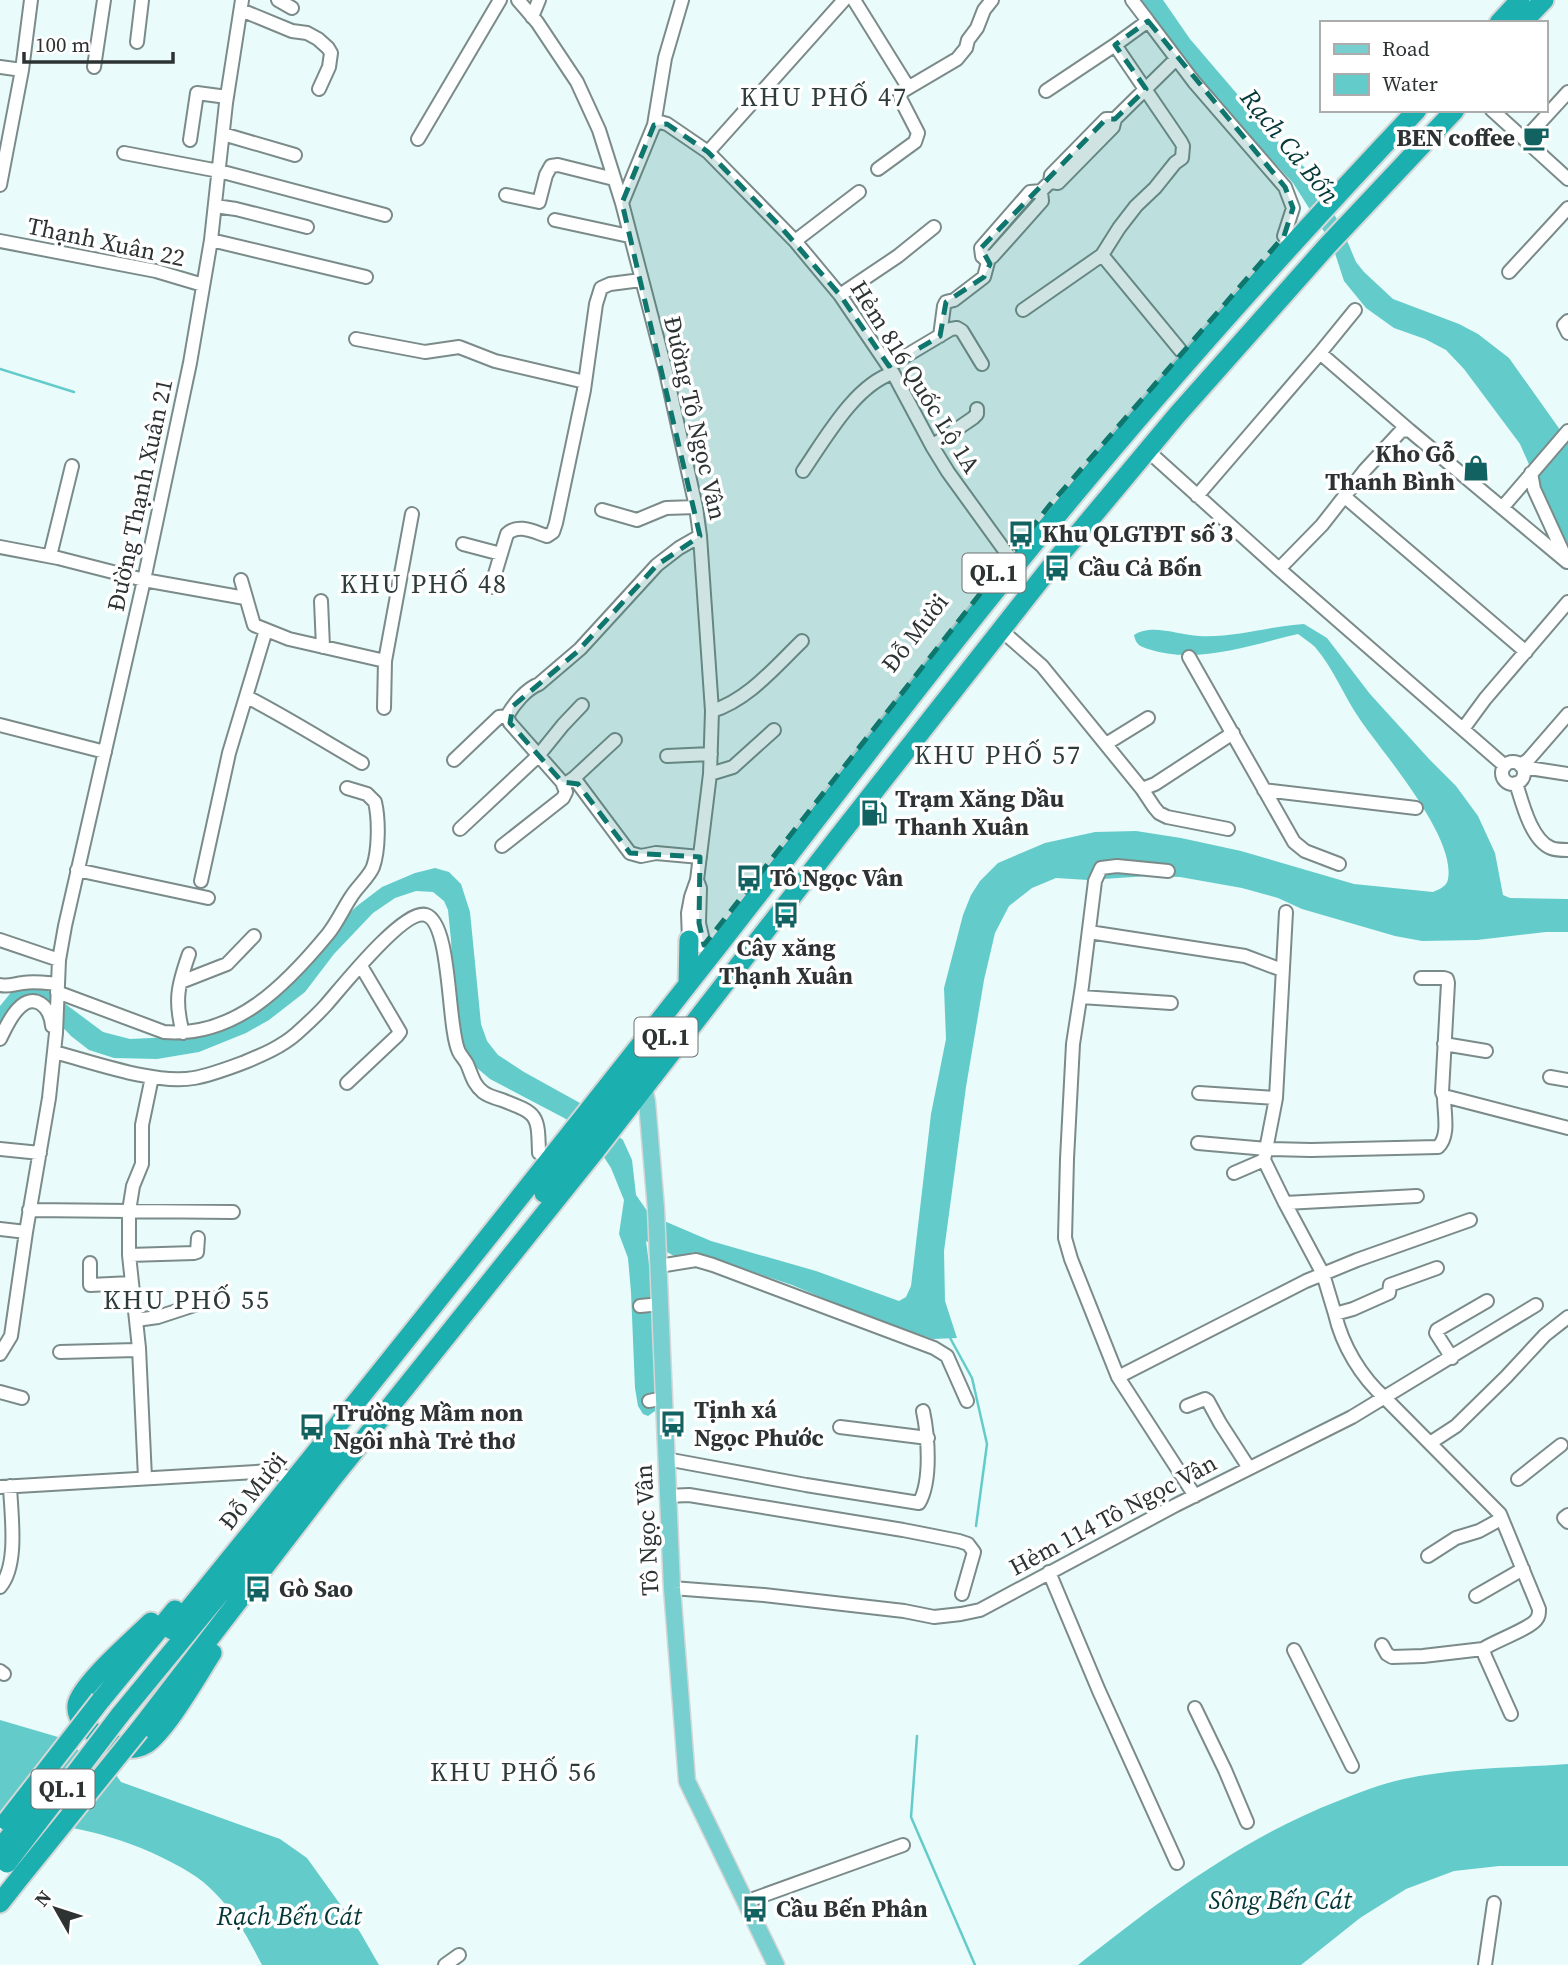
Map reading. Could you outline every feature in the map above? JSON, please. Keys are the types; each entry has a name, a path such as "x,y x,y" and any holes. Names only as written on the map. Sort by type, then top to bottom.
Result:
{"highway":[{"path":"1504,21 1530,11"},
{"name":"QL.1","path":"1348,194 1398,112"},
{"name":"QL.1","path":"1314,231 1415,112"},
{"name":"QL.1","path":"1314,231 1348,194 1436,112"},
{"name":"QL.1","path":"1348,194 1452,112"},
{"name":"Đỗ Mười","path":"601,1108 640,1081 713,954 950,627 1008,555 1181,351 1284,236 1314,231"},
{"name":"Đỗ Mười","path":"601,1108 688,975 713,954 1001,630 1314,231"},
{"name":"Đỗ Mười","path":"713,954 965,629 1067,503 1170,382 1314,231"},
{"name":"Đỗ Mười","path":"713,954 1143,447"},
{"path":"688,975 713,954"},
{"name":"QL.1","path":"579,1137 601,1108"},
{"name":"QL.1","path":"579,1137 601,1108"},
{"name":"Đỗ Mười","path":"110,1707 539,1153 579,1137"},
{"name":"Đỗ Mười","path":"7,1865 138,1730 226,1617 371,1420 421,1358 579,1137"},
{"name":"Đỗ Mười","path":"110,1707 179,1605 579,1137"},
{"name":"Đỗ Mười","path":"0,1829 371,1420"},
{"path":"179,1605 153,1621 100,1673 79,1699 78,1713 86,1728 112,1744 129,1749 139,1748 156,1735 216,1647 226,1617"},
{"name":"QL.1","path":"0,1903 7,1865 110,1707"}],"main road":[{"name":"Tô Ngọc Vân","path":"640,1081 647,1102 656,1209 657,1399 666,1459 672,1588 687,1781 776,1965"}],"street":[{"path":"0,185 22,71 32,0"},
{"path":"94,66 104,0"},
{"path":"137,43 142,0"},
{"path":"278,0 292,8"},
{"path":"418,139 500,0"},
{"name":"Đường Tô Ngọc Vân","path":"519,0 577,82 600,130 666,372 696,507 712,711 710,774 697,880 700,888 699,923 713,954"},
{"path":"532,17 539,0"},
{"path":"622,203 654,125 665,58 682,0"},
{"path":"708,152 844,0"},
{"path":"854,0 908,87"},
{"path":"878,169 915,142 918,133 900,96 901,92 957,59 966,48 984,10 992,0"},
{"path":"1132,0 1212,105 1285,187 1293,208 1284,236"},
{"path":"241,5 292,31 307,33 328,48 331,53 329,67 319,89"},
{"name":"Đường Thạnh Xuân 21","path":"56,1036 59,960 190,363 211,240 227,97 241,5"},
{"path":"1046,91 1148,21"},
{"path":"1023,310 1102,256 1136,206 1182,158 1183,146 1115,45"},
{"path":"940,336 946,302 954,300 984,277 988,262 982,256 981,247 1030,192 1046,187 1051,174 1106,119 1115,120 1176,59"},
{"path":"0,67 22,71"},
{"path":"1525,139 1568,92"},
{"path":"190,140 197,93 227,97"},
{"path":"1494,112 1568,179"},
{"name":"Hẻm 816 Quốc Lộ 1A","path":"654,125 660,121 667,124 708,152 795,241 840,295 891,370 932,446 1008,555"},
{"path":"223,134 295,155"},
{"path":"124,153 219,171 385,215"},
{"path":"506,194 539,202 546,174 551,166 558,165 614,179"},
{"path":"795,241 859,192"},
{"path":"215,206 307,226"},
{"path":"1509,272 1568,208"},
{"path":"555,220 629,236"},
{"path":"840,295 934,228"},
{"path":"211,240 366,277"},
{"name":"Thạnh Xuân 22","path":"0,241 156,271 203,285"},
{"path":"1102,256 1181,351"},
{"path":"491,587 510,530 517,528 547,536 553,532 585,382 596,304 601,288 610,284 641,280"},
{"path":"1198,496 1355,310"},
{"path":"1568,320 1564,325 1568,333"},
{"path":"803,471 846,408 881,377 951,329 962,331 982,364"},
{"path":"356,339 425,352 459,346 495,361 585,382"},
{"path":"1320,353 1568,563"},
{"path":"932,446 973,418 977,409"},
{"path":"1279,569 1322,525 1401,431 1409,430"},
{"path":"1502,508 1566,434"},
{"path":"1143,447 1504,766"},
{"path":"50,556 72,466"},
{"path":"1534,470 1534,489 1568,563"},
{"path":"1345,496 1526,652"},
{"path":"602,510 637,520 666,508 696,507"},
{"path":"384,708 385,661 412,514"},
{"path":"507,716 533,686 539,684 580,649 657,565 678,548 700,536"},
{"path":"463,544 501,554"},
{"path":"0,547 50,556 144,580 245,598"},
{"path":"241,580 254,625 289,639 385,661"},
{"path":"321,601 323,647"},
{"path":"1463,729 1485,699 1568,602"},
{"path":"201,881 229,753 266,630"},
{"path":"1001,630 1042,666 1159,813 1228,829"},
{"path":"712,711 727,706 746,694 802,642"},
{"path":"1189,657 1294,842 1305,851 1339,864"},
{"path":"247,696 362,763"},
{"path":"460,829 538,757 582,705"},
{"path":"1521,766 1568,714"},
{"path":"454,760 499,716 507,716"},
{"path":"507,716 538,757 568,780 630,853 640,856 656,853 700,857"},
{"path":"1106,744 1148,718"},
{"path":"0,725 105,752"},
{"path":"710,774 733,767 774,730"},
{"path":"1142,789 1155,784 1233,733"},
{"path":"502,846 563,798 568,780 615,740"},
{"path":"667,756 710,754"},
{"path":"1517,762 1521,766 1524,773 1521,780 1509,783 1504,778 1504,766 1517,762"},
{"path":"1521,766 1568,775"},
{"path":"1516,783 1527,818 1539,840 1550,848 1568,850"},
{"path":"0,985 10,987 20,983 37,982 164,1032 183,1033 216,1026 240,1017 278,988 330,932 353,893 373,868 377,838 375,802 367,794 347,788"},
{"path":"1264,790 1416,808"},
{"path":"1168,871 1117,866 1101,868 1095,881 1073,1044 1065,1238 1118,1377 1195,1496"},
{"path":"77,870 208,898"},
{"path":"1286,912 1276,1098 1265,1155 1285,1203 1323,1274 1339,1334 1345,1344 1370,1385 1500,1514 1539,1609 1532,1625 1483,1649 1392,1657 1382,1645"},
{"path":"54,1052 152,1077 175,1080 195,1078 263,1055 293,1037 323,1008 384,939 417,915 426,915 433,920 439,931 449,983 456,1044 460,1054 466,1061 474,1083 485,1094 525,1108 534,1116 538,1125 539,1153"},
{"path":"1089,932 1245,957 1282,970"},
{"path":"181,982 227,964 254,936"},
{"path":"0,940 59,960"},
{"path":"183,1033 177,1008 181,982 190,954"},
{"path":"347,1083 400,1032 361,966"},
{"path":"1198,1143 1265,1155 1438,1147 1443,1143 1445,1135 1442,1092 1447,979 1420,978"},
{"path":"1081,997 1171,1003"},
{"path":"0,1039 24,1003 36,1002 47,1008 56,1036 50,1098 29,1210 11,1336 0,1354"},
{"path":"1444,1044 1486,1051"},
{"path":"145,1478 139,1348 129,1255 129,1211 133,1186 142,1164 142,1125 152,1077"},
{"path":"1550,1077 1568,1080"},
{"path":"1199,1093 1276,1098"},
{"path":"1444,1097 1501,1109 1568,1128"},
{"path":"0,1149 40,1153"},
{"path":"1234,1173 1265,1155"},
{"path":"1285,1203 1417,1196"},
{"path":"29,1210 233,1212"},
{"path":"1118,1377 1306,1280 1357,1259 1470,1220"},
{"path":"0,1229 26,1232"},
{"path":"129,1255 194,1253 199,1247 198,1238"},
{"path":"658,1259 696,1260 713,1265 934,1348 947,1356 967,1401"},
{"path":"90,1264 90,1285 132,1283"},
{"path":"1335,1314 1389,1293 1390,1285 1437,1268"},
{"path":"136,1320 158,1317 219,1297"},
{"path":"1451,1358 1436,1333 1437,1330 1487,1301"},
{"path":"640,1306 658,1304"},
{"name":"Hẻm 114 Tô Ngọc Vân","path":"672,1588 904,1611 934,1617 979,1610 1249,1468 1352,1418 1536,1306"},
{"path":"1430,1443 1456,1426 1545,1335 1568,1317"},
{"path":"60,1352 139,1348"},
{"path":"0,1392 22,1398"},
{"path":"1187,1406 1205,1399 1208,1401 1249,1468"},
{"path":"666,1459 919,1503 925,1493 928,1438 923,1411"},
{"path":"840,1427 928,1438"},
{"path":"1518,1479 1561,1446"},
{"path":"0,1587 4,1583 4,1572 13,1540 5,1487 272,1471 288,1478"},
{"path":"667,1496 689,1495 723,1500 959,1541 968,1544 974,1552 962,1594"},
{"path":"1568,1515 1563,1518 1568,1522"},
{"path":"1428,1556 1457,1538 1479,1531 1501,1519"},
{"path":"1476,1596 1523,1569"},
{"path":"1049,1572 1177,1863"},
{"path":"1483,1649 1511,1714"},
{"path":"1294,1650 1352,1766"},
{"path":"1195,1708 1247,1822"},
{"path":"746,1902 903,1845"},
{"path":"1485,1965 1493,1903"},
{"path":"444,1965 459,1955"}],"highlighted area":[{"path":"1148,21 1285,187 1293,208 1284,236 1049,506 704,945 699,923 700,857 630,853 578,784 562,782 510,723 513,706 577,652 657,565 700,536 622,203 654,125 667,124 708,152 779,225 840,295 889,366 940,336 946,302 984,277 990,264 981,248 1106,119 1115,119 1146,89 1115,45"}],"water":[{"path":"1137,0 1163,0 1190,39 1274,137 1305,168 1340,224 1356,262 1364,272 1393,299 1459,324 1478,334 1509,358 1568,441 1568,553 1520,444 1464,369 1446,350 1394,328 1366,308 1344,281 1332,244 1293,183 1173,51"},
{"path":"1304,624 1327,638 1370,694 1456,786 1478,816 1495,853 1503,895 1510,898 1568,899 1568,932 1477,940 1422,941 1395,936 1302,909 1278,898 1242,888 1180,877 1088,880 1056,878 1032,888 1009,906 995,933 984,980 966,1087 944,1251 945,1301 957,1338 933,1339 861,1314 792,1285 694,1252 678,1258 646,1241 657,1324 658,1380 655,1411 648,1416 643,1414 638,1406 635,1388 628,1258 619,1234 624,1200 611,1168 600,1151 566,1119 490,1079 471,1063 456,1038 448,910 444,901 433,892 416,891 395,898 373,913 334,954 305,992 269,1020 246,1033 199,1052 157,1059 114,1058 89,1050 71,1036 38,1001 0,1026 0,1006 13,990 39,987 103,1032 130,1039 172,1037 241,1017 357,906 382,887 435,868 449,872 461,884 470,912 481,1024 487,1041 498,1055 589,1108 623,1140 632,1160 636,1195 650,1215 711,1241 816,1271 899,1301 906,1297 911,1286 931,1114 946,1039 944,988 963,915 971,895 980,881 998,863 1045,843 1095,832 1136,831 1241,851 1354,884 1433,892 1446,884 1448,862 1430,819 1355,712 1328,664 1311,643 1298,634 1223,652 1185,655 1145,648 1137,643 1134,635 1157,630 1212,636"},
{"name":"Rạch Bến Cát","path":"0,1720 58,1737 116,1775 121,1782 280,1839 307,1858 360,1932 379,1965 262,1965 229,1909 209,1887 183,1868 141,1848 102,1835 63,1826 0,1818"},
{"name":"Sông Bến Cát","path":"1568,1764 1568,1866 1499,1866 1454,1871 1406,1889 1360,1918 1301,1965 1078,1965 1139,1918 1235,1852 1303,1816 1362,1791 1424,1775"}],"waterway":[{"path":"0,369 74,392"},
{"path":"949,1336 972,1378 987,1444 976,1526"},
{"path":"917,1736 911,1817 975,1965"}],"place":[{"name":"BEN coffee","path":"1536,138"},
{"name":"Kho Gỗ Thanh Bình","path":"1476,468"},
{"name":"Khu QLGTĐT số 3","path":"1021,534"},
{"name":"Cầu Cả Bốn","path":"1057,568"},
{"name":"Trạm Xăng Dầu Thanh Xuân","path":"874,813"},
{"name":"Tô Ngọc Vân","path":"749,878"},
{"name":"Cây xăng Thạnh Xuân","path":"786,915"},
{"name":"Tịnh xá Ngọc Phước","path":"673,1424"},
{"name":"Trường Mầm non Ngôi nhà Trẻ thơ","path":"312,1427"},
{"name":"Gò Sao","path":"258,1589"},
{"name":"Cầu Bến Phân","path":"755,1909"}],"district":[{"name":"KHU PHỐ 47","path":"824,97"},
{"name":"KHU PHỐ 48","path":"424,584"},
{"name":"KHU PHỐ 57","path":"998,755"},
{"name":"KHU PHỐ 55","path":"187,1300"},
{"name":"KHU PHỐ 56","path":"514,1772"}],"water label":[{"name":"Rạch Cả Bốn","path":"1290,146"}]}
